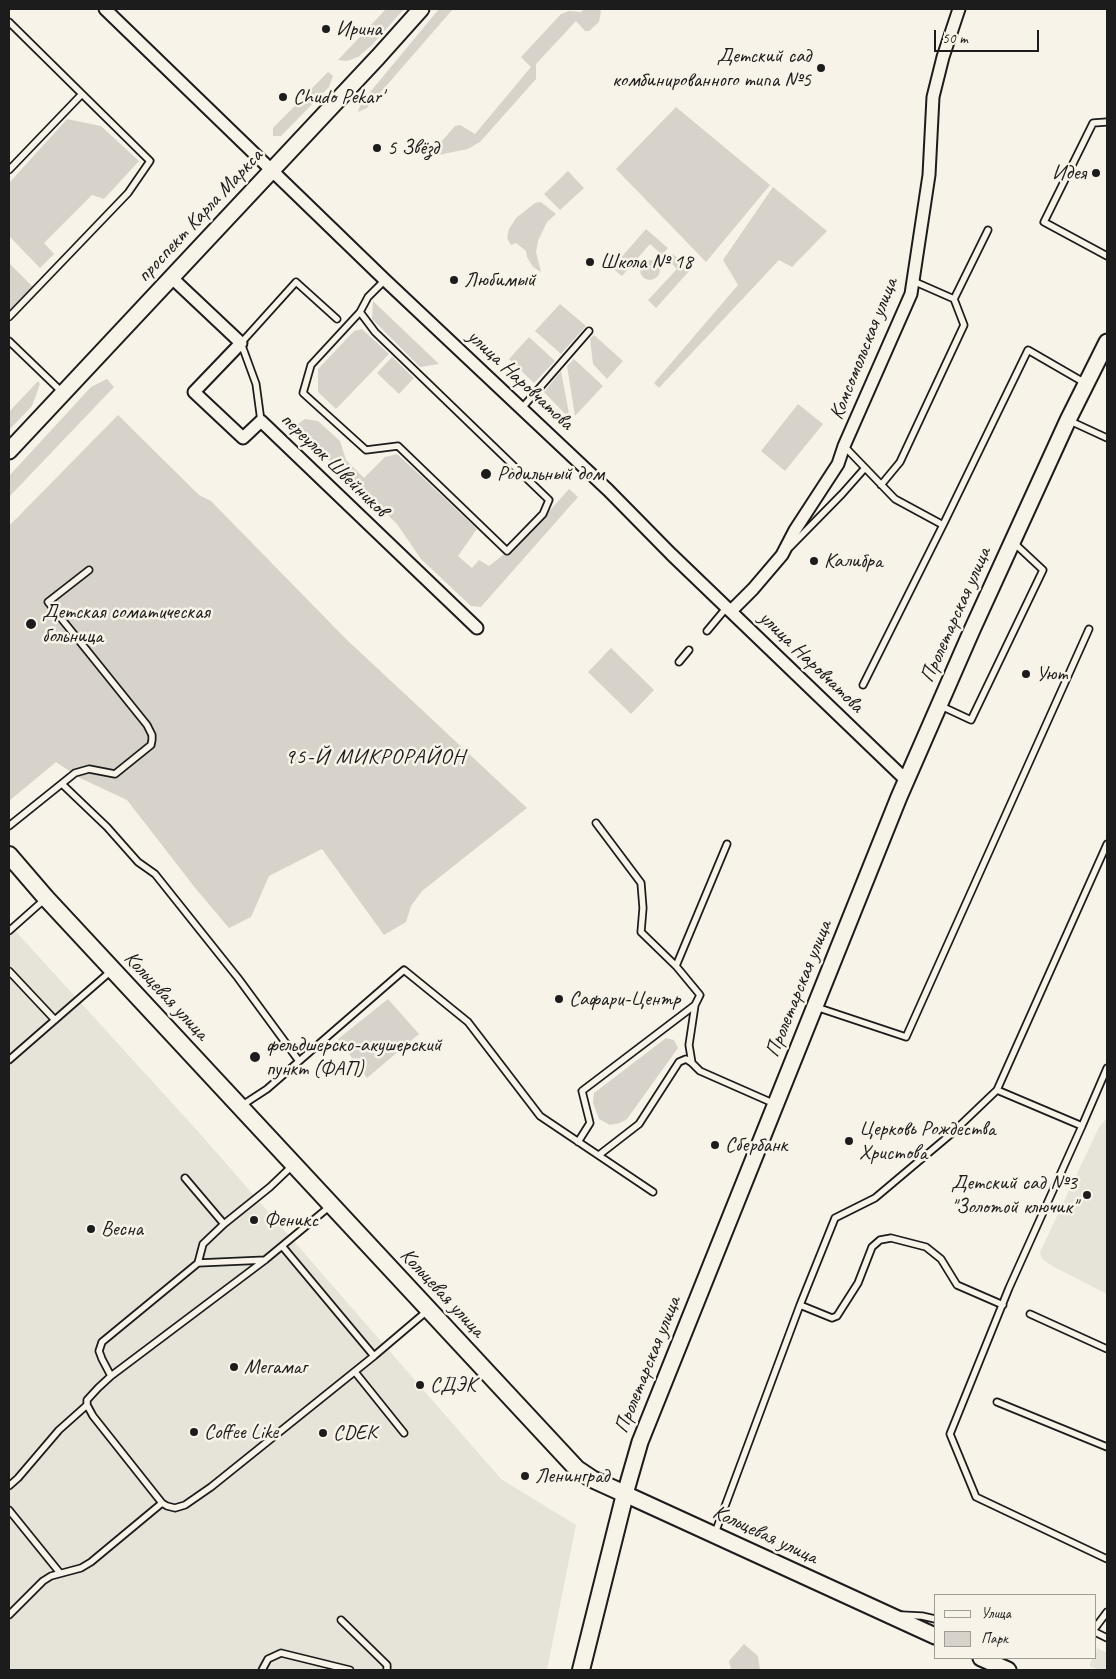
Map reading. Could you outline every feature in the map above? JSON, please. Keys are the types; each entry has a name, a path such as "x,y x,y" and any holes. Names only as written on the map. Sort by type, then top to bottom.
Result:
{"main road":[{"name":"Кольцевая улица","path":"9,855 46,898 577,1469 592,1479 624,1494"},
{"name":"Пролетарская улица","path":"581,1670 624,1494"}],"street":[{"name":"улица Наровчатова","path":"105,9 385,280 522,408 906,780"},
{"name":"проспект Карла Маркса","path":"9,451 421,9"},
{"name":"Комсомольская улица","path":"729,609 753,590 782,555 795,530 838,464 844,446 911,294 929,175 933,97 943,57 959,9"},
{"path":"171,277 241,343"},
{"name":"Пролетарская улица","path":"624,1494 640,1442 906,780 1068,420 1107,342"},
{"name":"переулок Швейников","path":"241,343 194,392 243,438 261,421 477,628"},
{"name":"Кольцевая улица","path":"624,1494 934,1636"},
{"path":"983,1659 1008,1670"}],"lane":[{"path":"9,22 150,161 128,192 9,317"},
{"path":"9,170 82,94"},
{"path":"1107,122 1093,123 1044,222 1107,256"},
{"path":"954,299 988,230"},
{"path":"360,312 375,332 549,500 543,514 507,551 398,446 366,450 304,393 311,365 360,312 368,297 385,280"},
{"path":"881,485 900,462 964,325 954,299 913,281"},
{"path":"261,421 256,384 241,343 296,282 337,319"},
{"path":"522,408 589,331"},
{"path":"9,340 63,393"},
{"path":"863,686 1028,350 1086,384"},
{"path":"1068,420 1107,438"},
{"path":"844,446 895,499 943,525"},
{"path":"782,555 865,468"},
{"path":"939,705 971,720 1043,570 1013,542"},
{"path":"9,826 75,773 88,769 115,774 151,745 152,734 146,725 48,602 89,570"},
{"path":"707,631 729,609"},
{"path":"816,1007 906,1037 1089,629"},
{"path":"679,662 689,650"},
{"path":"62,784 107,827 138,862 155,874 238,978 299,1061"},
{"path":"578,1142 590,1123 582,1091 694,1005 700,995 676,966 641,932 643,908 641,883 596,823"},
{"path":"676,966 727,844"},
{"path":"715,1535 800,1305 835,1218 875,1198 951,1134 996,1090 1107,844"},
{"path":"9,930 46,898"},
{"path":"9,1060 113,970"},
{"path":"240,1107 268,1089 404,970 468,1022 540,1116 653,1192"},
{"path":"9,971 55,1020"},
{"path":"692,1063 689,1045 694,1005"},
{"path":"599,1155 639,1124 679,1062 686,1060 692,1063 700,1072 776,1104"},
{"path":"1107,1068 1003,1305 950,1434 976,1497 1107,1559"},
{"path":"996,1090 1082,1126"},
{"path":"111,1376 99,1351 102,1342 198,1263 203,1244 293,1165"},
{"path":"185,1178 224,1224"},
{"path":"331,1205 265,1260 111,1376 87,1400 87,1405 94,1416 162,1503 175,1508 189,1502 211,1487 374,1356 428,1310"},
{"path":"800,1305 821,1315 832,1318 838,1316 858,1283 872,1247 880,1240 891,1238 926,1247 941,1259 957,1286 1003,1305"},
{"path":"282,1246 374,1356"},
{"path":"198,1263 265,1260"},
{"path":"1030,1314 1107,1349"},
{"path":"354,1372 404,1433"},
{"path":"997,1402 1107,1447"},
{"path":"9,1486 59,1430 87,1405"},
{"path":"9,1615 43,1581 51,1576 81,1568 91,1562 162,1503"},
{"path":"9,1510 60,1574"},
{"path":"1096,1627 1107,1612"},
{"path":"890,1615 922,1616 934,1619"},
{"path":"341,1620 387,1665 387,1670"},
{"path":"262,1670 268,1659 281,1653 350,1670"}],"shaded area":[{"path":"9,924 203,1137 501,1479 576,1525 547,1670 9,1670"},
{"name":"Детский сад №3 \"Золотой ключик\"","path":"1107,1118 1107,1294 1054,1267 1042,1259 1040,1252 1099,1127"},
{"path":"1097,1648 1107,1653 1107,1670 1099,1670 1089,1666 1092,1659 1096,1659"}],"green space":[{"path":"386,9 404,9 372,45 358,57 347,61 338,60"},
{"path":"439,9 453,9 367,108 358,112 361,103"},
{"path":"584,9 597,9 601,11 599,22 589,31 585,31 576,21 536,64 536,79 480,142 468,149 428,157 455,126 460,125 475,134 531,67 521,57 561,14 569,11 581,12"},
{"path":"328,72 333,76 329,87 281,136 273,136 273,128"},
{"path":"676,107 770,185 706,262 616,169"},
{"path":"67,119 101,126 139,161 104,199 92,195 44,243 54,254 40,268 9,236 9,183"},
{"path":"568,171 584,188 560,210 544,194"},
{"path":"773,187 827,231 792,267 779,260 659,388 654,383 738,285 723,260"},
{"path":"541,202 556,214 547,222 538,241 536,252 541,272 533,267 526,251 516,243 511,245 507,238 509,229 516,218 535,203"},
{"path":"646,229 668,248 662,255 650,244 622,276 612,268"},
{"path":"673,254 690,270 656,308 648,300 677,269 668,260"},
{"path":"650,260 657,263 660,270 657,277 650,280 643,277 640,270 643,263"},
{"path":"9,263 33,287 9,311"},
{"path":"373,301 439,364 420,367 372,319"},
{"path":"560,304 586,326 561,354 535,331"},
{"path":"362,329 389,354 336,409 318,392 318,369 354,331"},
{"path":"594,335 623,361 607,379 593,364 590,339"},
{"path":"529,337 555,361 534,383 509,359"},
{"path":"392,357 414,378 399,394 377,373"},
{"path":"574,359 603,386 575,416 567,366"},
{"path":"561,371 570,419 544,392"},
{"path":"107,379 114,387 9,497 9,476 91,387"},
{"path":"38,381 40,384 32,406 9,430 9,412"},
{"path":"798,404 823,424 785,471 761,451"},
{"path":"118,415 199,495 211,501 346,639 527,808 422,891 411,906 406,922 384,935 322,849 269,876 251,917 229,928 196,889 127,800 80,778 56,762 9,801 9,526"},
{"path":"305,419 318,421 340,441 346,460 364,478 385,457 397,454 477,529 458,556 472,568 479,560 489,566 503,555 512,553 569,489 578,497 481,607 471,606 421,559 397,524 294,427"},
{"path":"611,648 654,690 631,714 588,672"},
{"path":"388,999 419,1034 367,1078 338,1039"},
{"path":"666,1038 674,1040 678,1048 627,1119 610,1125 599,1119 593,1103 594,1093"},
{"path":"744,1644 758,1656 760,1670 731,1670 729,1661"}],"place":[{"name":"Ирина","path":"326,29"},
{"name":"Детский сад комбинированного типа №5","path":"821,68"},
{"name":"Chudo Pekar'","path":"283,97"},
{"name":"5 Звёзд","path":"377,148"},
{"name":"Идея","path":"1096,173"},
{"name":"Школа № 18","path":"590,262"},
{"name":"Любимый","path":"454,280"},
{"name":"Родильный дом","path":"486,474"},
{"name":"Калибра","path":"814,561"},
{"name":"Детская соматическая больница","path":"31,624"},
{"name":"Уют","path":"1026,674"},
{"name":"Сафари-Центр","path":"559,999"},
{"name":"фельдшерско-акушерский пункт (ФАП)","path":"255,1057"},
{"name":"Церковь Рождества Христова","path":"849,1141"},
{"name":"Сбербанк","path":"715,1145"},
{"name":"Детский сад №3 \"Золотой ключик\"","path":"1087,1195"},
{"name":"Феникс","path":"254,1220"},
{"name":"Весна","path":"91,1229"},
{"name":"Мегамаг","path":"234,1367"},
{"name":"СДЭК","path":"420,1385"},
{"name":"Coffee Like","path":"194,1432"},
{"name":"CDEK","path":"323,1433"},
{"name":"Ленинград","path":"525,1476"}],"district":[{"name":"95-Й МИКРОРАЙОН","path":"375,757"}]}
